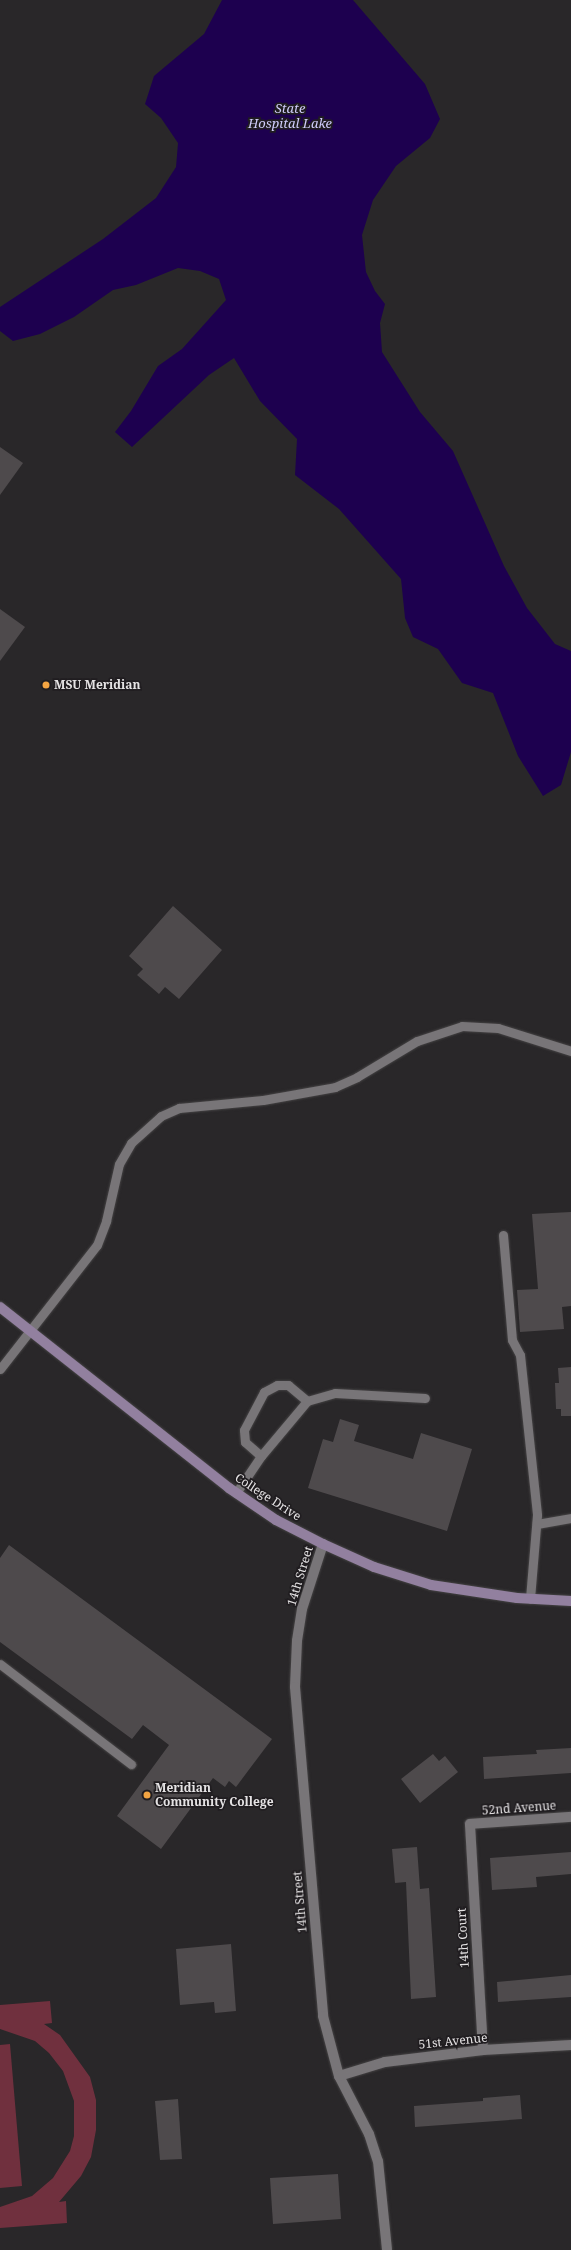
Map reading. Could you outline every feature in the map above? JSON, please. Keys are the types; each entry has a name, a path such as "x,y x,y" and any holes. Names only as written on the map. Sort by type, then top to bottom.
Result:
{"street":[{"name":"College Drive","path":"0,1307 236,1493 276,1520 323,1544 374,1567 431,1585 530,1599 571,1602"},
{"name":"14th Street","path":"323,1544 302,1609 297,1641 296,1687 323,2016 339,2076 369,2134 378,2161 387,2250"},
{"name":"52nd Avenue","path":"470,1824 571,1817"},
{"name":"14th Court","path":"470,1824 483,2050"},
{"name":"51st Avenue","path":"339,2076 385,2062 483,2050 571,2045"}],"lane":[{"path":"0,1369 29,1329 97,1245 106,1221 119,1164 131,1143 160,1116 179,1108 263,1100 335,1087 357,1077 417,1040 462,1026 498,1028 571,1051"},
{"path":"503,1235 512,1340 520,1355 537,1524 530,1599"},
{"path":"262,1456 245,1442 244,1430 264,1392 276,1385 288,1384 307,1401"},
{"path":"236,1493 262,1456 307,1401 335,1393 425,1398"},
{"path":"537,1524 571,1518"},
{"path":"0,1664 131,1764"}],"shaded area":[{"path":"50,2001 52,2023 44,2024 60,2035 90,2077 96,2100 96,2130 91,2157 81,2176 59,2202 66,2201 67,2223 0,2228 0,2207 32,2196 53,2178 70,2151 74,2136 74,2101 63,2071 49,2053 35,2041 0,2029 0,2005"},
{"path":"10,2044 22,2186 0,2188 0,2045"}],"water":[{"name":"State Hospital Lake","path":"222,0 353,0 425,84 440,119 430,138 396,166 373,200 362,235 366,272 375,291 385,304 380,323 382,352 420,412 453,451 504,566 527,608 555,644 571,651 571,752 561,785 543,796 518,756 493,693 462,683 438,649 413,637 405,618 401,579 339,509 295,475 297,439 260,401 234,358 209,375 132,447 115,432 131,411 158,366 182,349 226,300 219,279 200,271 178,268 136,285 113,290 74,317 40,334 13,341 0,331 0,307 103,239 156,198 176,167 178,143 161,118 145,104 154,76 204,34"}],"building":[{"path":"0,447 23,463 0,495"},
{"path":"0,609 25,627 0,661"},
{"path":"173,906 222,950 179,999 165,987 159,994 137,975 143,969 129,956"},
{"path":"571,1212 571,1306 562,1307 564,1329 520,1332 517,1290 538,1289 532,1214"},
{"path":"571,1367 571,1416 561,1416 561,1409 556,1409 555,1383 559,1383 558,1368"},
{"path":"340,1419 359,1425 354,1441 413,1459 421,1433 472,1449 447,1531 308,1488 323,1439 333,1442"},
{"path":"9,1545 272,1739 236,1787 229,1781 225,1787 213,1778 161,1849 117,1816 169,1745 143,1725 132,1739 0,1642 0,1558"},
{"path":"571,1748 571,1773 484,1779 483,1757 537,1754 536,1750"},
{"path":"433,1754 439,1761 445,1756 458,1772 420,1803 401,1779"},
{"path":"417,1847 420,1889 429,1888 436,1997 411,1999 406,1882 395,1883 392,1849"},
{"path":"571,1852 571,1874 536,1877 537,1887 492,1890 490,1858"},
{"path":"231,1944 236,2011 215,2013 214,2002 180,2005 176,1949"},
{"path":"571,1975 571,1997 498,2002 497,1982"},
{"path":"520,2095 522,2119 415,2127 414,2106 483,2101 483,2098"},
{"path":"178,2099 182,2159 160,2160 155,2101"},
{"path":"338,2174 341,2219 273,2224 270,2178"}],"place":[{"name":"MSU Meridian","path":"46,685"},
{"name":"Meridian Community College","path":"147,1795"}]}
